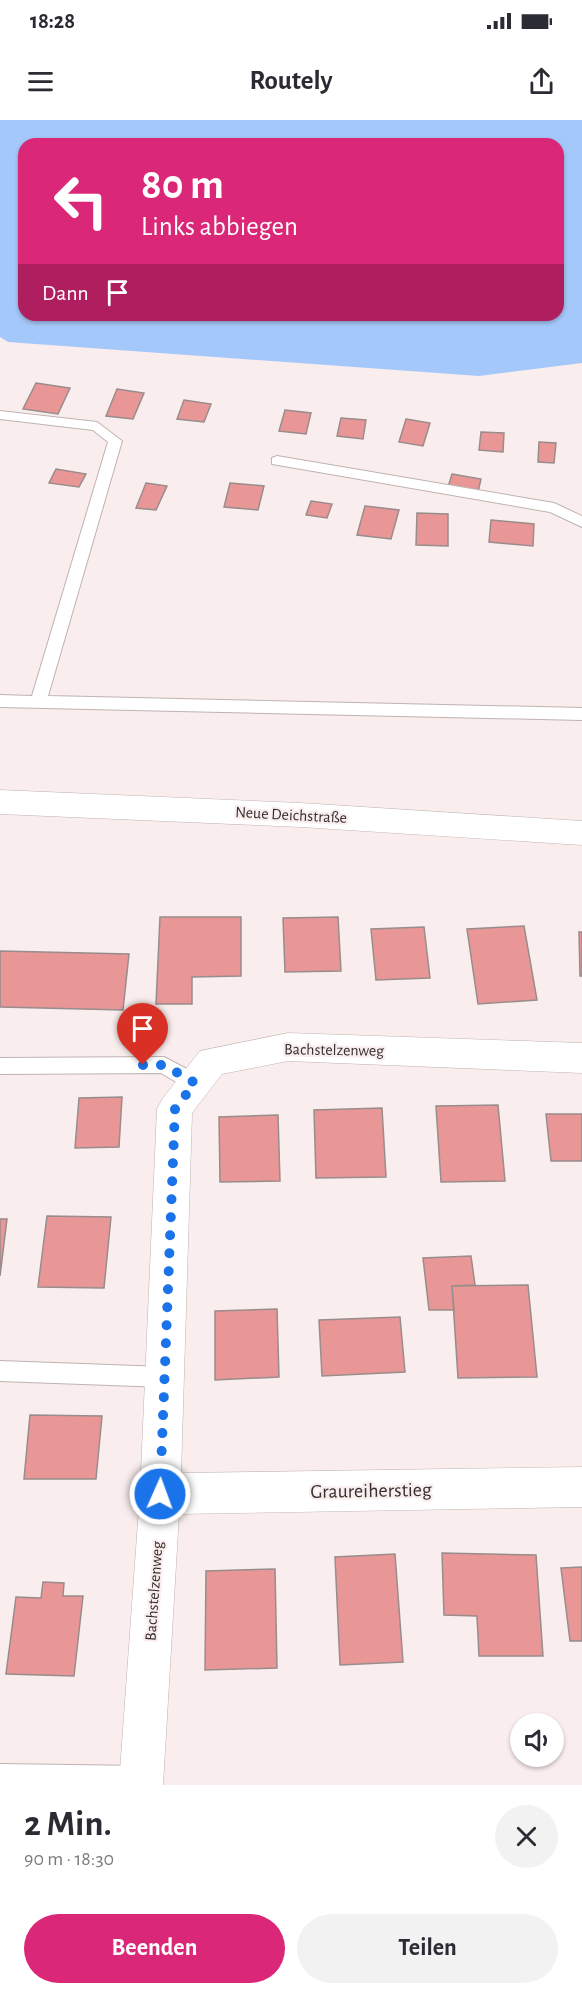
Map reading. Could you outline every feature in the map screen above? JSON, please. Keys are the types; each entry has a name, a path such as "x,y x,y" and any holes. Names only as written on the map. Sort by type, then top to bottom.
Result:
{"street":[{"name":"Neue Deichstraße","path":"0,802 301,814 582,833"},
{"name":"Bachstelzenweg","path":"142,1781 160,1494 175,1109 212,1060 288,1047 582,1058"},
{"name":"Graureiherstieg","path":"160,1494 582,1487"}],"lane":[{"path":"0,415 96,426 115,441 39,701"},
{"path":"277,461 554,508 582,522"},
{"path":"0,701 582,714"},
{"path":"0,1066 164,1065 195,1083"},
{"path":"0,1371 164,1377"},
{"path":"0,1776 142,1781"}],"water":[{"path":"0,120 582,120 582,363 479,376 8,342 0,337"}],"building":[{"path":"36,383 70,388 58,414 23,409"},
{"path":"117,389 144,393 133,419 106,416"},
{"path":"184,400 211,404 204,422 177,419"},
{"path":"285,410 311,413 306,434 279,431"},
{"path":"341,418 366,420 363,439 337,436"},
{"path":"406,419 430,423 423,446 399,442"},
{"path":"481,432 504,433 503,452 479,450"},
{"path":"539,442 556,443 554,463 538,462"},
{"path":"56,469 86,474 79,487 49,483"},
{"path":"452,474 481,479 478,492 448,487"},
{"path":"146,483 167,486 156,510 136,508"},
{"path":"230,483 264,486 258,510 224,507"},
{"path":"311,501 332,504 327,518 306,515"},
{"path":"365,506 399,510 391,539 357,535"},
{"path":"417,513 448,514 448,546 416,545"},
{"path":"491,520 534,524 533,546 489,542"},
{"path":"160,917 241,917 241,976 192,977 192,1004 156,1004"},
{"path":"338,917 341,971 285,972 283,918"},
{"path":"524,926 537,1000 478,1004 467,929"},
{"path":"424,927 430,978 376,980 371,929"},
{"path":"579,932 582,932 582,976 580,976"},
{"path":"0,951 129,954 123,1010 0,1007"},
{"path":"122,1097 119,1147 75,1148 79,1098"},
{"path":"498,1105 505,1181 441,1182 436,1106"},
{"path":"382,1108 386,1177 316,1178 314,1110"},
{"path":"546,1114 582,1114 582,1161 551,1161"},
{"path":"278,1115 280,1181 220,1182 219,1117"},
{"path":"47,1216 111,1217 104,1288 38,1287"},
{"path":"0,1219 7,1219 0,1276"},
{"path":"471,1256 475,1285 452,1286 454,1310 429,1310 423,1258"},
{"path":"528,1285 537,1377 458,1378 452,1286"},
{"path":"277,1309 279,1377 215,1380 215,1311"},
{"path":"400,1317 405,1372 322,1376 319,1320"},
{"path":"30,1415 102,1416 96,1479 24,1479"},
{"path":"442,1553 536,1555 543,1656 479,1656 477,1616 444,1615"},
{"path":"395,1554 403,1662 340,1665 335,1557"},
{"path":"582,1567 582,1641 570,1641 561,1568"},
{"path":"275,1569 277,1668 205,1670 206,1571"},
{"path":"43,1582 64,1583 63,1596 83,1596 74,1676 6,1674 16,1597 41,1598"}],"route":[{"path":"143,1065 164,1065 195,1083 175,1109 160,1494"}]}
